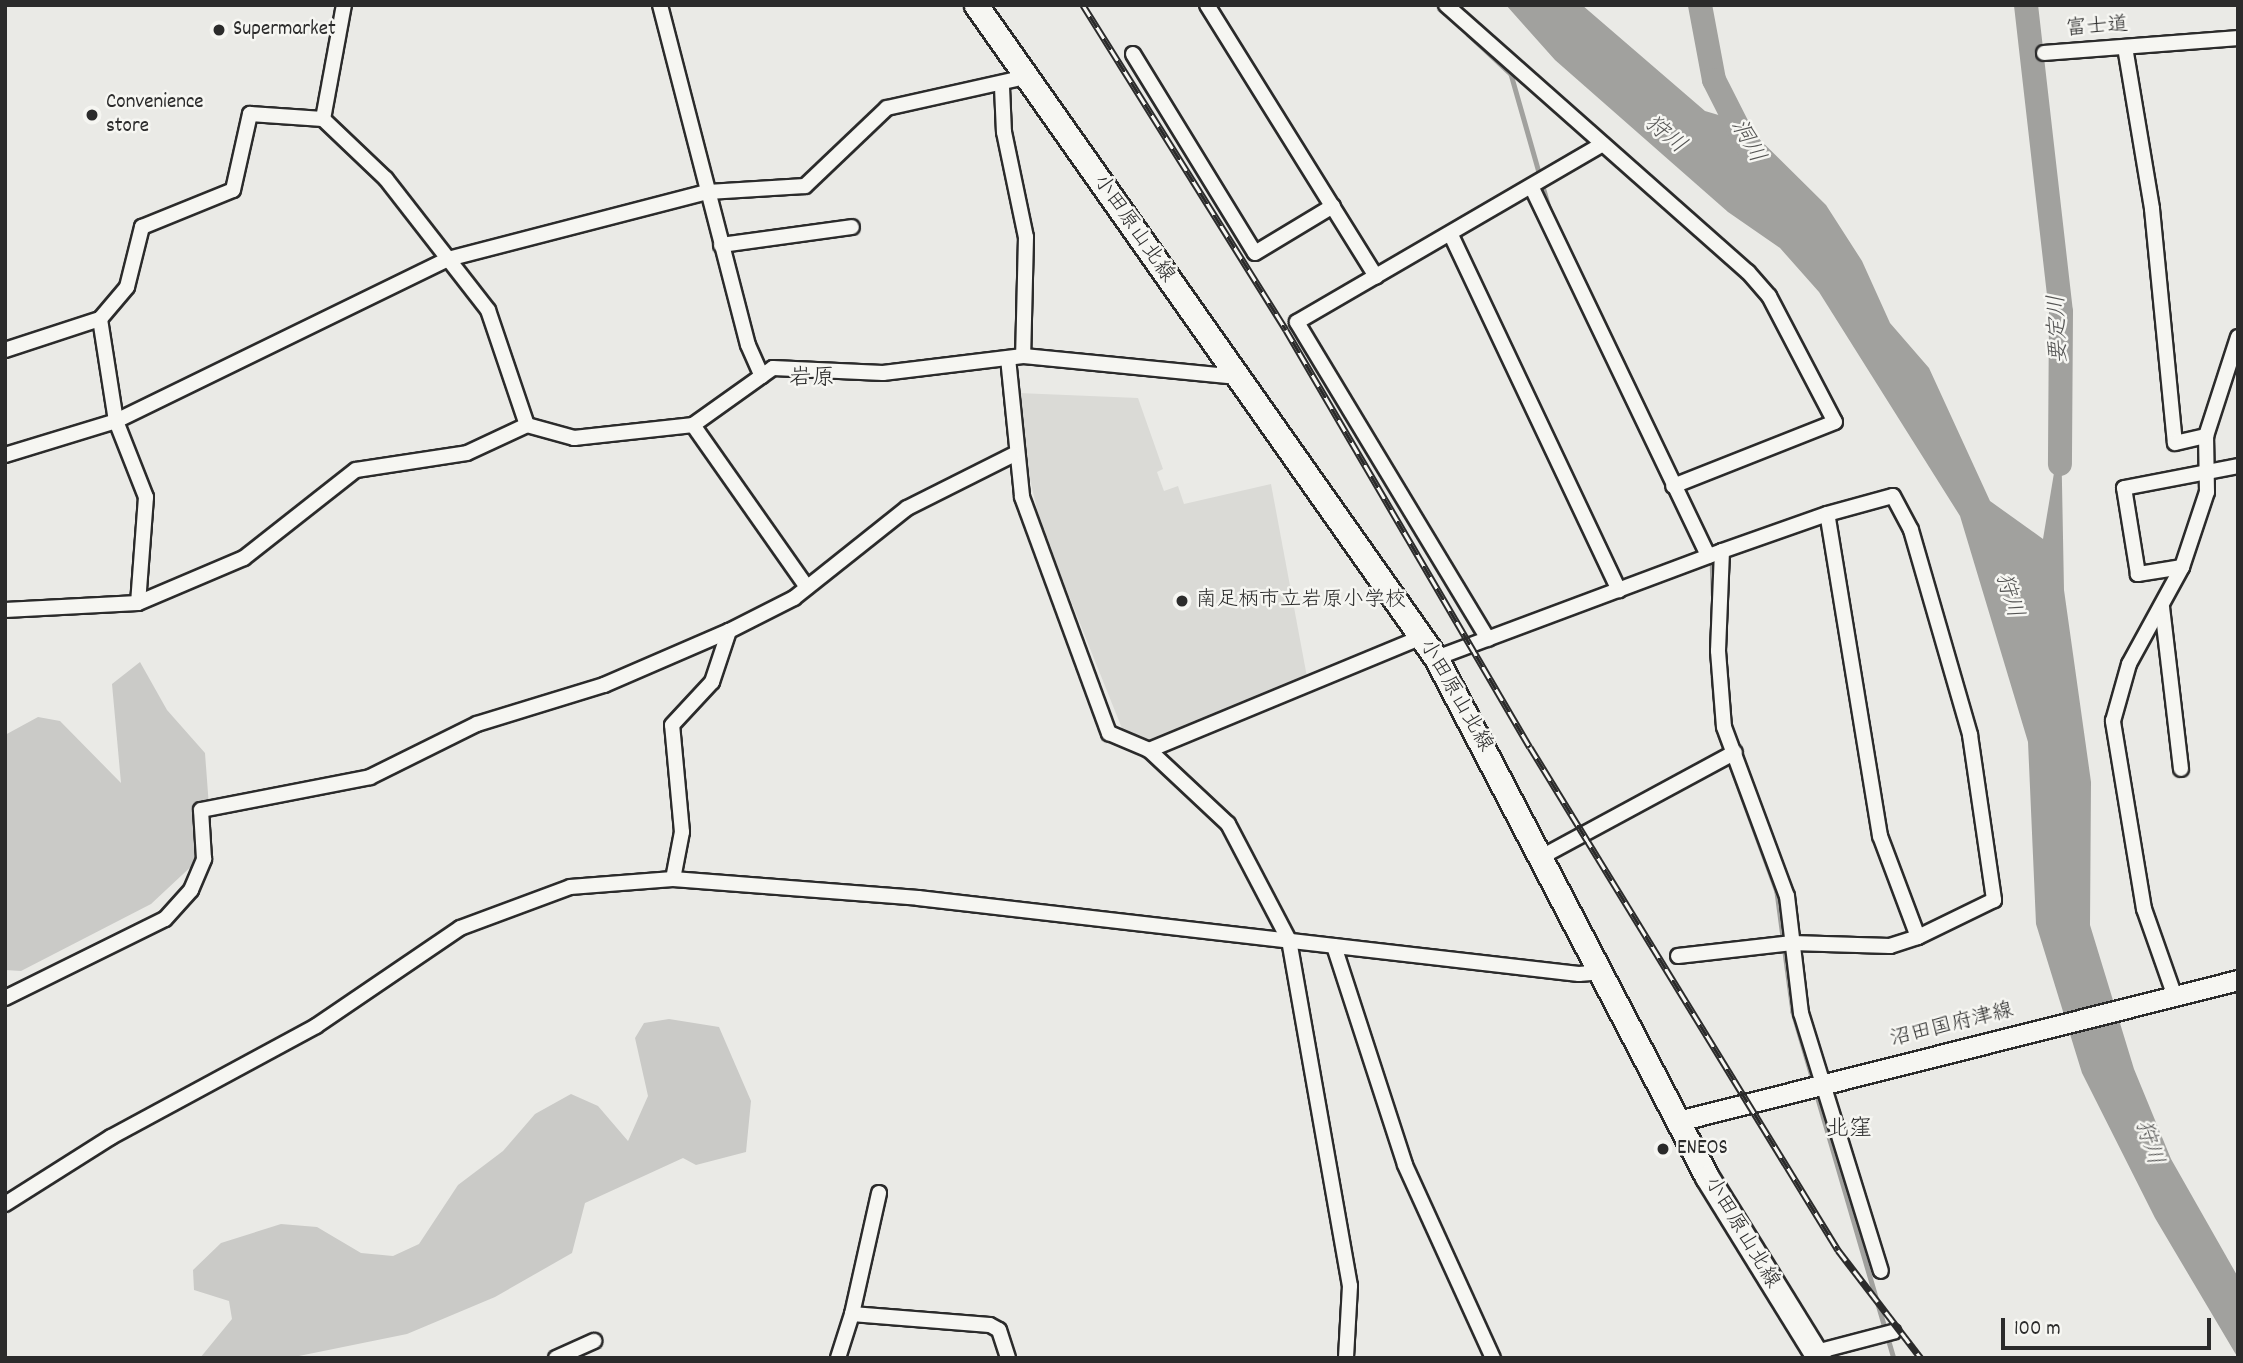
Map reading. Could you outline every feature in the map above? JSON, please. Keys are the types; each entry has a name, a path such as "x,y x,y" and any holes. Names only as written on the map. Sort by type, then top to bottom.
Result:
{"main road":[{"name":"小田原山北線","path":"976,5 1436,658 1543,856 1678,1121 1748,1251 1818,1355"},
{"name":"沼田国府津線","path":"1678,1121 1824,1081 2238,980"}],"street":[{"path":"323,119 344,5"},
{"path":"660,5 721,244 762,376"},
{"path":"1207,5 1377,277"},
{"path":"1446,5 1769,296 1835,422 1673,486"},
{"name":"富士道","path":"2044,53 2238,38"},
{"path":"2124,47 2152,209 2175,443 2206,436"},
{"path":"1133,54 1255,253 1333,206"},
{"path":"5,455 116,421 449,259 708,192 805,186 887,108 1002,87 1026,77"},
{"path":"1002,87 1004,132 1026,237 1016,357 1013,455 1052,587 1109,733 1149,750 1228,824 1289,940 1350,1286 1346,1358"},
{"path":"5,350 100,320 127,287 142,227 233,190 250,114 323,119 386,179 488,310 527,425"},
{"path":"1488,639 1297,322 1532,188 1601,145"},
{"path":"1532,188 1673,486 1715,554 1719,692 1735,752 1787,896 1801,1013 1881,1271"},
{"path":"721,244 852,227"},
{"path":"1451,235 1619,590"},
{"path":"100,320 116,421 146,497 138,603"},
{"path":"2174,994 2144,909 2113,721 2129,664 2182,567 2209,472 2206,436 2238,337"},
{"path":"5,610 138,603 244,558 356,470 467,453 527,425 574,438 693,425 773,368 884,373 1016,357 1236,377"},
{"path":"693,425 807,587"},
{"path":"5,998 165,919 191,890 204,859 201,810 370,778 477,724 604,685 729,631 807,587 907,508 1013,455"},
{"path":"2182,567 2138,574 2124,488 2238,466"},
{"path":"1436,658 1827,514 1893,496 1911,530 1970,734 1994,900 1918,937 1890,946 1792,943 1678,956"},
{"path":"1827,514 1870,790 1918,937"},
{"path":"2162,607 2181,769"},
{"path":"673,879 682,832 672,725 712,682 729,631"},
{"path":"1149,750 1422,637"},
{"path":"1543,856 1735,752"},
{"path":"5,1204 111,1137 316,1026 460,928 570,887 673,879 918,898 1334,946 1603,972"},
{"path":"1334,946 1405,1165 1493,1358"},
{"path":"838,1358 852,1314 880,1194"},
{"path":"852,1314 990,1325 999,1330 1008,1358"},
{"path":"1818,1355 1893,1332"},
{"path":"556,1358 594,1341"}],"shaded area":[{"name":"南足柄市立岩原小学校","path":"1018,393 1138,398 1163,469 1157,472 1164,491 1178,486 1184,504 1271,484 1307,677 1151,741 1123,731 1041,526 1020,437"},
{"path":"140,662 167,710 205,753 212,847 151,904 21,971 5,970 5,735 38,717 60,721 121,783 112,684"},
{"path":"669,1019 719,1027 751,1101 746,1152 696,1165 683,1158 585,1203 572,1253 495,1297 407,1334 289,1358 200,1358 232,1319 229,1301 194,1290 193,1270 221,1243 281,1224 317,1227 361,1253 393,1256 419,1244 458,1185 503,1151 535,1114 571,1094 598,1106 628,1141 648,1096 635,1038 644,1023"}],"water":[{"name":"狩川","path":"1506,5 1582,5 1705,111 1742,122 1826,205 1862,261 1890,323 1929,368 1990,501 2043,539 2061,431 2064,590 2091,782 2090,925 2134,1069 2171,1159 2238,1277 2238,1358 2155,1218 2082,1073 2036,924 2028,742 1960,516 1819,292 1780,248 1728,212 1555,60"}],"waterway":[{"name":"洞川","path":"1700,5 1714,80 1748,147"},
{"name":"要定川","path":"2026,5 2061,312 2060,464"},
{"path":"1468,34 1511,74 1550,211"},
{"path":"1610,336 1623,362"},
{"path":"1712,558 1713,595"},
{"path":"1713,677 1717,724"},
{"path":"1720,736 1777,892 1793,1012 1813,1080"},
{"path":"1816,1092 1894,1358"}],"railway":[{"path":"1083,5 1286,330 1530,747 1838,1250 1921,1358"}],"place":[{"name":"Supermarket","path":"219,30"},
{"name":"Convenience store","path":"92,115"},
{"name":"南足柄市立岩原小学校","path":"1182,601"},
{"name":"ENEOS","path":"1663,1149"}],"district":[{"name":"岩原","path":"812,380"},
{"name":"北窪","path":"1849,1131"}]}
